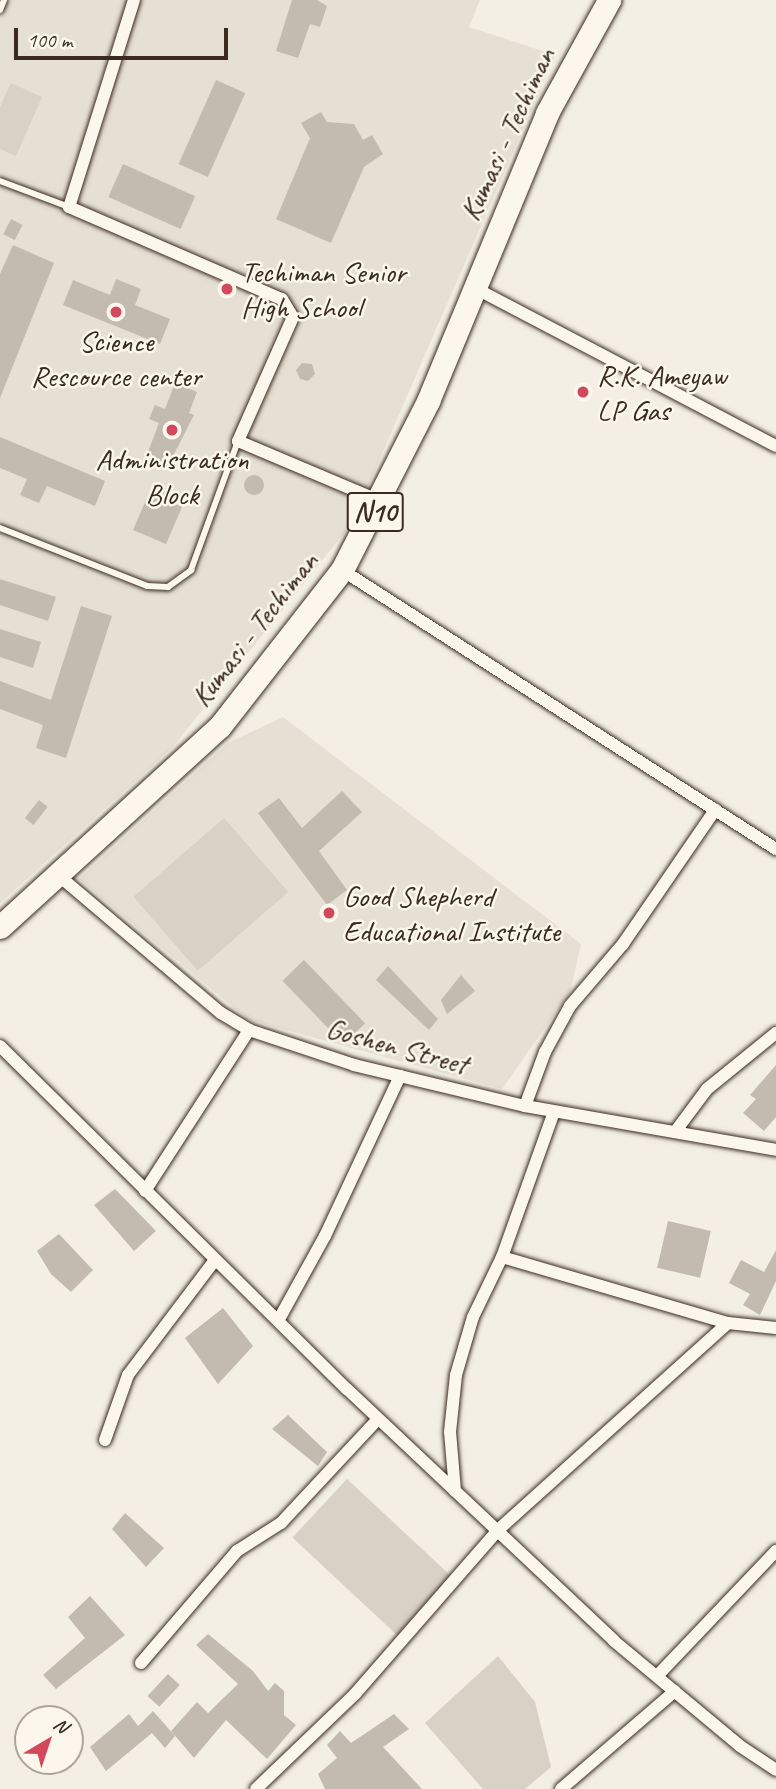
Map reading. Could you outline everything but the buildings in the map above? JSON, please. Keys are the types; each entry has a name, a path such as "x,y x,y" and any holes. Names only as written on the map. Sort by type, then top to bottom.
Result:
{"highway":[{"name":"Kumasi - Techiman","path":"0,927 220,726 342,570 380,501 428,401 547,113 609,0"}],"street":[{"path":"134,0 69,207 282,299 293,317 238,442 380,501"},
{"path":"473,287 776,446"},
{"path":"342,570 776,849"},
{"path":"525,1106 545,1052 570,1006 623,944 715,810"},
{"name":"Goshen Street","path":"58,875 221,1013 249,1030 400,1076 525,1106 776,1150"},
{"path":"145,1191 249,1030"},
{"path":"675,1132 707,1089 776,1033"},
{"path":"0,1046 378,1419 657,1676 740,1746 776,1770"},
{"path":"278,1321 325,1237 400,1076"},
{"path":"455,1490 450,1432 456,1374 472,1317 502,1256 554,1112"},
{"path":"502,1256 728,1323 776,1328"},
{"path":"105,1440 128,1375 215,1260"},
{"path":"256,1789 355,1694 498,1530 728,1323"},
{"path":"142,1663 237,1551 281,1523 378,1419"},
{"path":"657,1676 776,1551"},
{"path":"561,1789 675,1691"}],"lane":[{"path":"0,10 4,0"},
{"path":"0,181 69,207"},
{"path":"0,528 147,586 168,587 191,569 238,442"}],"shaded area":[{"name":"Techiman Senior High School","path":"0,0 480,0 469,27 555,55 352,523 172,748 0,903"},
{"path":"11,83 42,97 16,156 0,149 0,107"},
{"name":"Good Shepherd Educational Institute","path":"283,717 581,944 570,992 502,1089 249,1020 79,879 228,743"},
{"path":"224,818 288,892 198,971 133,897"},
{"path":"347,1479 455,1580 401,1638 292,1538"},
{"path":"498,1656 535,1702 551,1767 525,1789 483,1789 425,1723"}],"place":[{"name":"Techiman Senior High School","path":"227,289"},
{"name":"Science Rescource center","path":"116,312"},
{"name":"R.K. Ameyaw LP Gas","path":"583,392"},
{"name":"Administration Block","path":"172,430"},
{"name":"Good Shepherd Educational Institute","path":"329,913"}]}
